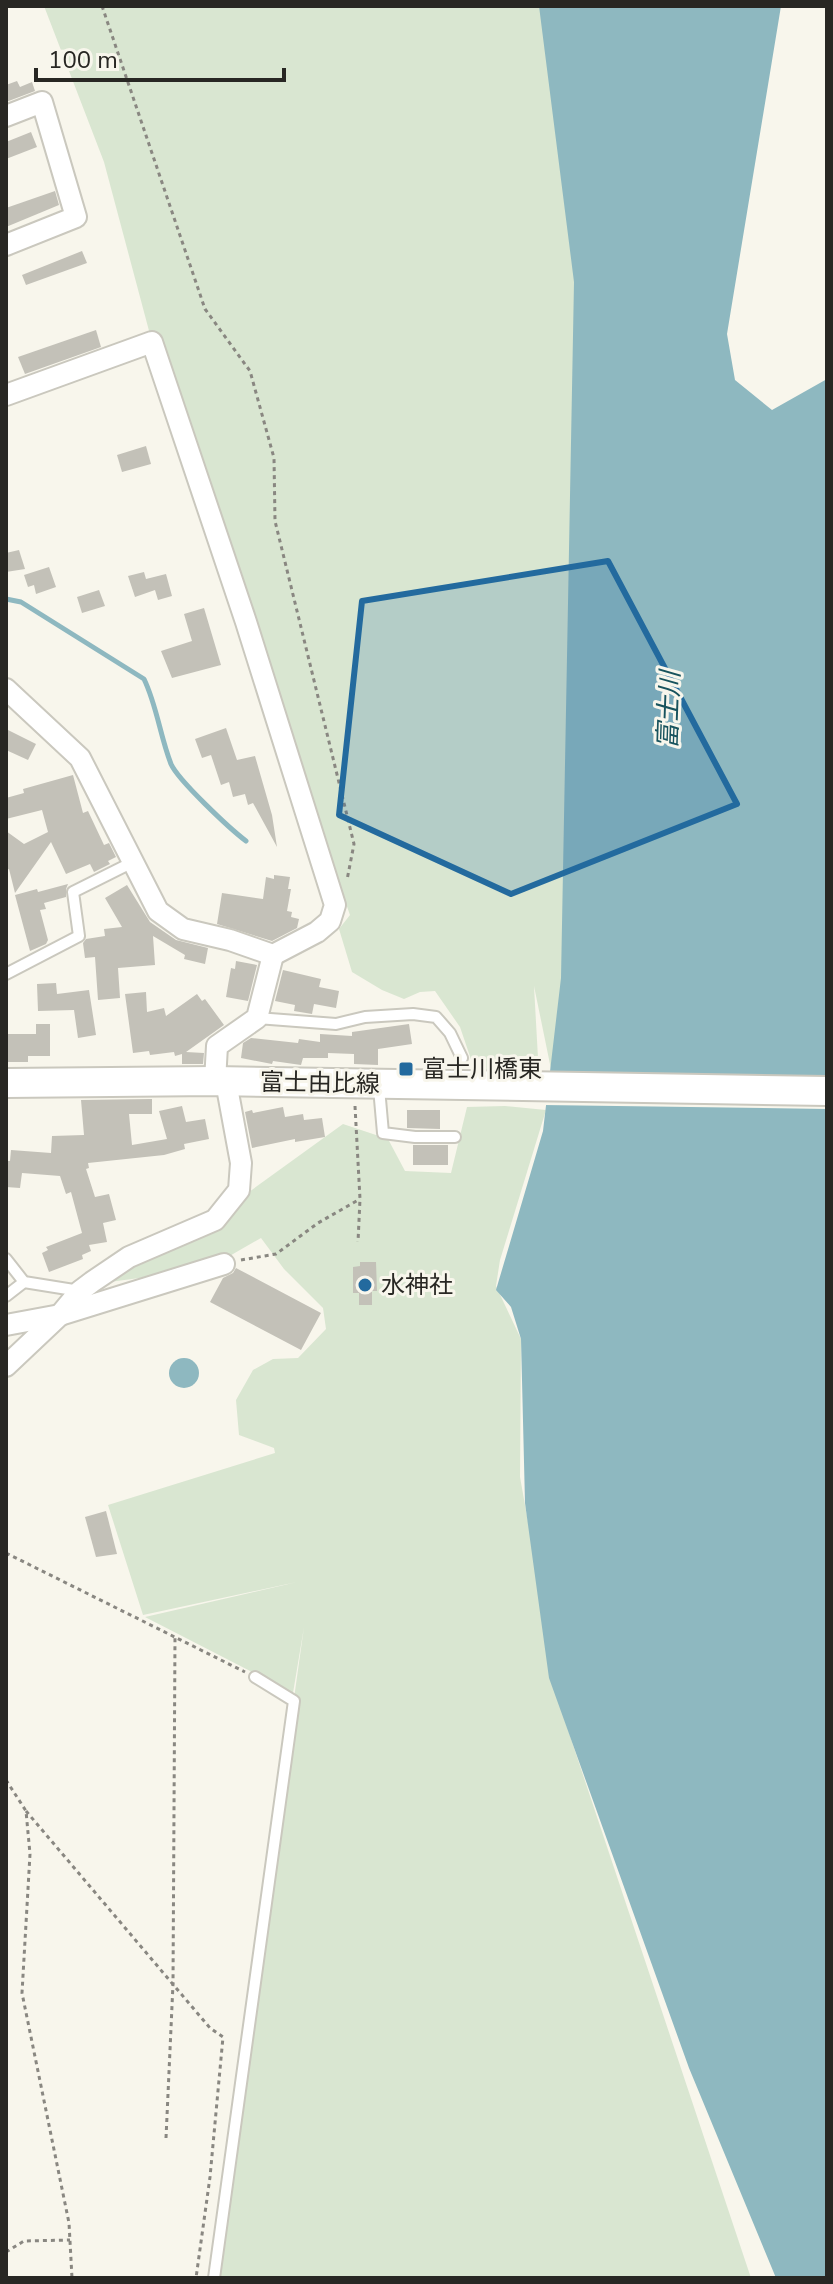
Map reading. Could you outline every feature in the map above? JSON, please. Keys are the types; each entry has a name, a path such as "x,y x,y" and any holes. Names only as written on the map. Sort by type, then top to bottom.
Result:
{"main road":[{"name":"富士由比線","path":"6,1083 220,1081 827,1091"}],"street":[{"path":"6,116 42,102 76,217 6,245"},
{"path":"6,395 152,342 246,622 335,905 330,921 317,932 273,955 230,940 183,929 158,911 80,758 6,689"},
{"path":"6,1366 60,1315 80,1291 129,1257 215,1220 239,1190 241,1163 220,1081 217,1046 257,1018 273,955"},
{"path":"6,1325 60,1315 224,1264"}],"lane":[{"path":"6,974 79,936 73,892 133,862"},
{"path":"257,1018 336,1024 365,1017 401,1014 436,1017 450,1033 462,1058"},
{"path":"369,1083 383,1133 455,1137"},
{"path":"6,1259 24,1282 80,1291"},
{"path":"6,1296 24,1282"},
{"path":"214,2278 294,1701 255,1677"}],"path":[{"path":"102,6 205,309 250,371 274,458 275,521 354,844 350,875 335,905"},
{"path":"358,1242 360,1199 355,1110 369,1083"},
{"path":"224,1264 276,1254 318,1223 360,1199"},
{"path":"6,1553 255,1677"},
{"path":"166,2138 173,1984 175,1637"},
{"path":"6,1780 26,1811 210,2028 223,2037 210,2177 196,2278"},
{"path":"26,1811 30,1854 22,1993 69,2223 72,2278"},
{"path":"6,2252 24,2241 70,2240"}],"highlighted area":[{"path":"608,561 737,804 511,894 339,815 362,601"}],"green space":[{"path":"44,6 553,6 563,97 602,696 551,1069 534,986 539,1076 476,1074 460,1027 435,991 420,992 404,999 352,972 339,929 350,915 246,622 152,342 104,162"},
{"path":"505,1106 546,1110 500,1260 496,1286 521,1339 520,1477 562,1712 751,2278 215,2278 304,1627 293,1693 145,1617 297,1582 143,1615 108,1505 275,1453 274,1448 239,1435 236,1400 253,1370 273,1359 298,1358 326,1329 323,1308 284,1269 261,1238 207,1269 102,1283 242,1197 343,1124 388,1139 405,1171 451,1173 467,1107"}],"water":[{"name":"富士川","path":"539,6 781,6 727,334 735,380 772,410 827,379 827,2278 776,2278 689,2068 549,1678 525,1503 521,1339 511,1307 496,1290 543,1131 561,978 574,282"},
{"path":"184,1358 195,1362 199,1373 195,1384 184,1388 173,1384 169,1373 173,1362"}],"pier":[{"path":"546,1076 827,1081 827,1109 543,1105"}],"building":[{"path":"17,81 20,87 32,82 35,91 6,102 6,85"},
{"path":"31,132 37,147 6,159 6,142"},
{"path":"55,191 59,205 6,227 6,208"},
{"path":"82,251 87,263 26,285 22,275"},
{"path":"96,330 101,347 25,374 18,357"},
{"path":"146,446 151,464 122,472 117,455"},
{"path":"19,550 25,569 6,572 6,553"},
{"path":"49,567 56,587 36,594 34,585 28,587 24,575"},
{"path":"144,572 146,579 166,574 172,596 158,600 155,590 135,597 128,576"},
{"path":"99,590 105,606 82,613 77,597"},
{"path":"204,608 221,665 172,678 161,651 192,641 184,614"},
{"path":"226,728 237,760 255,756 272,815 277,847 253,803 248,805 245,794 233,797 229,782 221,785 211,755 202,758 195,739"},
{"path":"6,729 36,744 28,760 6,750"},
{"path":"73,775 83,813 88,811 104,845 109,843 116,857 108,861 110,864 94,872 90,864 66,874 51,842 15,893 9,869 6,870 6,831 24,844 48,832 42,810 6,819 6,798 24,793 23,789"},
{"path":"274,875 290,877 287,911 292,912 291,917 299,919 297,928 272,941 217,924 222,893 263,899 266,877 274,879"},
{"path":"68,884 66,897 44,903 46,909 40,910 48,940 30,951 15,895"},
{"path":"127,885 150,922 176,940 208,948 205,964 184,959 185,955 153,936 155,965 118,968 120,998 98,1000 95,957 85,958 83,943 86,939 105,936 104,929 122,927 105,898"},
{"path":"236,961 257,965 248,1001 226,997 231,968 235,969"},
{"path":"283,970 321,979 319,987 339,991 336,1008 314,1004 312,1014 294,1011 295,1005 275,1001"},
{"path":"56,983 57,994 89,990 96,1035 78,1038 74,1010 38,1011 37,984"},
{"path":"146,992 147,1012 164,1008 166,1016 197,994 202,1001 205,999 224,1025 186,1052 204,1053 203,1064 182,1064 182,1054 175,1056 174,1052 150,1055 149,1051 133,1053 125,994"},
{"path":"36,1024 50,1024 50,1056 28,1056 28,1062 6,1062 6,1034 36,1034"},
{"path":"409,1024 412,1044 378,1049 378,1065 354,1064 354,1054 328,1053 328,1058 303,1058 301,1065 241,1058 243,1043 251,1038 320,1042 320,1034 352,1036 352,1032"},
{"path":"152,1099 152,1114 129,1114 132,1145 167,1139 159,1111 182,1106 186,1122 205,1119 209,1139 184,1144 185,1149 164,1155 88,1163 89,1168 86,1169 95,1197 109,1194 116,1220 103,1223 107,1242 89,1245 91,1251 82,1255 83,1259 49,1272 42,1253 48,1250 46,1247 82,1233 71,1192 66,1194 60,1176 22,1173 20,1188 6,1187 6,1161 10,1161 11,1150 51,1153 52,1136 84,1135 81,1100"},
{"path":"283,1107 285,1117 303,1114 304,1120 322,1118 325,1137 295,1142 295,1139 252,1148 245,1112"},
{"path":"407,1110 440,1110 440,1129 407,1128"},
{"path":"413,1145 448,1145 448,1165 413,1165"},
{"path":"360,1262 376,1262 377,1291 372,1291 372,1305 359,1305 359,1293 353,1293 353,1267 360,1266"},
{"path":"236,1268 321,1313 301,1350 210,1302 223,1278"},
{"path":"106,1511 117,1554 96,1557 85,1517"}],"waterway":[{"path":"6,599 21,602 144,679 171,764 205,804 246,841"}],"place":[{"name":"富士川橋東","path":"406,1069"},
{"name":"水神社","path":"365,1285"}]}
